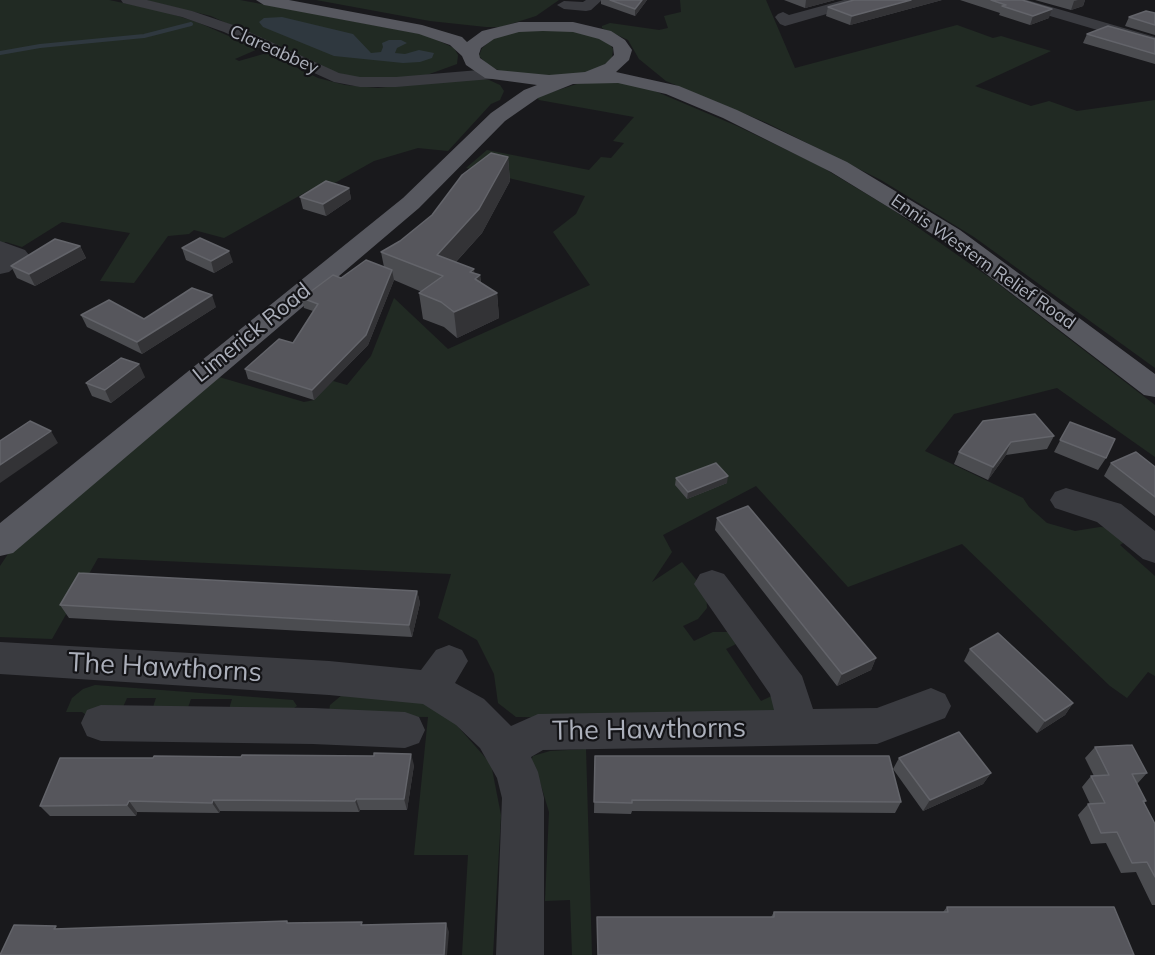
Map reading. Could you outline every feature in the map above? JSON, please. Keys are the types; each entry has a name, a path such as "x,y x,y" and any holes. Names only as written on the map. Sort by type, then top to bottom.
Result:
{"main road":[{"path":"264,0 422,30 456,41 471,57 510,82 512,93 498,117"},
{"path":"297,0 457,28 513,28"},
{"path":"471,57 480,40 513,28 566,2"},
{"path":"566,2 559,18 560,22 573,27"},
{"name":"Ennis Western Relief Road","path":"513,28 573,27 605,34 620,44 631,63 672,90 787,140 891,196 951,235 1155,388"},
{"path":"496,75 524,80 567,80 588,77 611,68 619,62 623,56 623,50"},
{"name":"Ennis Western Relief Road","path":"588,77 618,78 672,90"},
{"path":"498,117 531,94 567,80"},
{"name":"Limerick Road","path":"0,543 411,202 498,117"}],"street":[{"name":"Clareabbey","path":"128,0 208,21 334,77 377,83 496,75"},
{"path":"566,2 586,7 595,0"},
{"path":"783,17 785,21 860,0"},
{"path":"1011,0 1155,42"},
{"name":"Clareabbey","path":"422,80 447,73 471,57"},
{"path":"0,248 17,255 0,267"},
{"path":"1066,500 1109,513 1155,550"},
{"path":"720,604 788,688 798,727"},
{"name":"The Hawthorns","path":"0,658 329,678 440,675 470,712 494,735 517,772 523,798 520,955"},
{"path":"313,726 329,678"},
{"name":"The Hawthorns","path":"505,750 538,732 877,726 931,706"},
{"path":"101,723 313,726 405,730"}],"shaded area":[{"path":"0,0 109,0 162,11 197,22 258,49 235,59 239,61 267,53 318,78 345,85 378,88 471,77 489,80 500,85 504,91 500,100 491,104 448,151 418,148 374,161 324,189 315,187 224,238 194,230 189,234 168,236 134,283 100,281 130,233 62,222 22,247 6,242 0,245"},
{"path":"145,0 240,0 426,35 454,48 458,55 457,64 424,76 399,79 355,78 323,68 211,16"},
{"path":"316,0 559,0 536,16 501,27 486,27 430,21"},
{"path":"680,0 766,0 795,68 957,25 993,38 1001,36 1051,51 975,86 1031,106 1049,101 1077,111 1155,100 1155,368 974,237 881,180 767,123 666,81 639,59 628,40 602,28 610,23 659,30 668,28 664,16 681,12"},
{"path":"282,17 353,34 371,53 381,52 382,43 389,40 401,40 407,43 397,48 395,53 405,54 419,50 434,53 432,58 420,62 403,63 334,56 263,27 259,22 264,18"},
{"path":"567,29 608,41 613,49 612,58 603,66 589,72 556,78 505,73 489,66 479,56 482,48 494,38 515,31"},
{"path":"624,83 650,89 737,126 820,166 893,210 993,280 1155,405 1155,457 1057,388 954,414 925,451 1023,498 1029,507 1047,523 1075,531 1100,527 1121,529 1132,537 1120,545 1155,576 1155,676 1148,672 1127,698 1110,686 962,544 848,587 756,486 663,535 672,552 652,582 682,562 706,592 707,608 698,619 683,626 694,641 713,632 729,632 742,641 726,649 761,701 778,693 774,715 763,719 516,717 498,703 494,674 477,640 438,618 451,574 98,558 52,639 0,637 0,566 8,554 219,377 304,402 314,400 333,381 347,385 371,356 394,298 448,349 590,285 553,232 576,214 585,196 466,168 487,150 589,170 601,157 611,158 624,143 613,141 634,117 539,100 536,97 577,84"},
{"path":"95,685 293,700 297,706 291,710 227,716 232,699 191,699 185,716 150,716 156,698 127,698 119,716 91,718 82,712 66,712 72,698 83,689"},
{"path":"342,695 425,703 444,711 491,764 501,815 493,955 462,955 468,855 414,855 428,717 338,716 329,712 330,705"},
{"path":"586,749 592,955 572,955 570,900 545,901 549,812 540,782 528,767 533,756 550,751"}],"building":[{"path":"610,0 642,0 635,9"},
{"path":"854,0 911,0 852,16 828,7"},
{"path":"991,0 1022,0 1052,9 1033,16"},
{"path":"1146,11 1155,13 1155,25 1129,17"},
{"path":"1108,26 1155,39 1155,54 1087,34"},
{"path":"491,153 508,157 479,209 437,255 474,269 470,272 480,275 475,279 497,293 454,312 441,302 419,293 443,276 381,252 400,241 432,215 462,175"},
{"path":"326,181 349,188 323,204 300,197"},
{"path":"200,238 229,251 211,261 182,248"},
{"path":"55,239 80,246 29,274 11,266"},
{"path":"366,260 392,270 366,335 312,390 245,369 279,339 293,343 318,304 302,298 333,275 341,278"},
{"path":"192,288 212,295 137,342 81,315 109,300 144,319"},
{"path":"121,358 139,364 105,390 86,383"},
{"path":"1035,414 1054,436 1011,442 993,467 959,452 983,421"},
{"path":"30,421 51,431 0,465 0,441"},
{"path":"1070,422 1115,439 1106,458 1060,440"},
{"path":"1136,452 1155,467 1155,497 1111,463"},
{"path":"716,463 728,476 688,492 676,478"},
{"path":"748,506 876,658 842,674 717,518"},
{"path":"79,573 417,591 409,625 60,605"},
{"path":"998,633 1073,703 1045,721 970,649"},
{"path":"959,732 991,773 930,800 899,758"},
{"path":"1132,745 1147,773 1132,774 1155,824 1155,877 1147,862 1132,863 1117,832 1101,833 1088,804 1105,803 1091,776 1109,775 1095,747"},
{"path":"374,753 411,754 404,799 213,800 212,803 129,801 127,805 40,806 60,758 241,757 242,755 374,756"},
{"path":"595,756 889,756 901,802 632,800 632,803 594,802"},
{"path":"947,907 1114,907 1134,955 598,955 597,917 774,917 774,912 948,912"},
{"path":"287,921 287,923 362,922 361,925 446,923 444,955 0,955 14,925 56,926 54,929"}],"waterway":[{"path":"0,53 40,46 144,36 191,24"}]}
